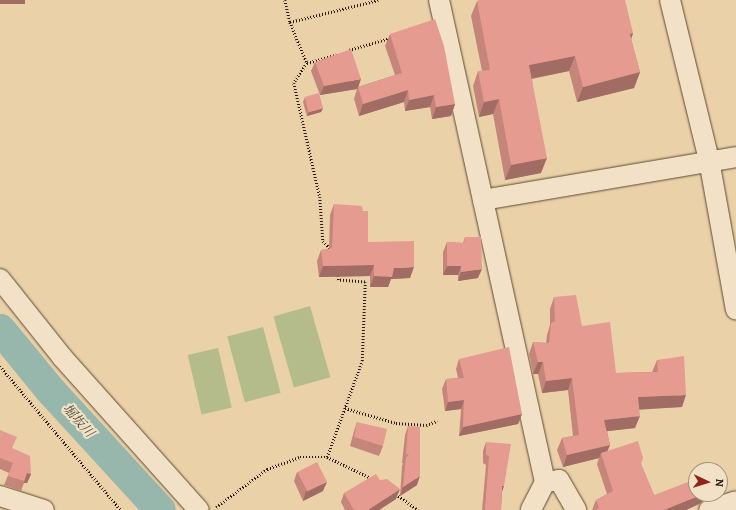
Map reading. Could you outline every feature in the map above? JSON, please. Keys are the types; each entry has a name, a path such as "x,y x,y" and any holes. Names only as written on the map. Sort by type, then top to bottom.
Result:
{"street":[{"path":"439,0 545,482 531,510"},
{"path":"670,0 708,160 736,310"},
{"path":"483,200 708,160 736,157"},
{"path":"0,279 62,357 198,509"},
{"path":"545,482 559,480 576,510"},
{"path":"0,496 44,510"},
{"path":"709,510 736,501"}],"path":[{"path":"285,0 290,22 306,64"},
{"path":"290,22 378,0"},
{"path":"334,252 324,241 320,197 294,83 306,64 392,37"},
{"path":"327,457 362,361 365,282 338,280 337,273"},
{"path":"0,366 121,510"},
{"path":"345,408 396,423 426,425 437,421"},
{"path":"198,509 216,507 266,469 300,457 327,457 378,482"},
{"path":"390,490 418,510"}],"green space":[{"path":"310,306 330,377 294,388 273,316"},
{"path":"263,327 281,393 245,402 227,337"},
{"path":"218,348 232,407 202,414 188,355"}],"building":[{"path":"625,0 633,33 630,34 640,72 583,87 575,56 529,65 547,158 511,165 499,99 484,102 478,71 490,70 477,1"},
{"path":"435,19 444,46 455,104 436,107 434,95 409,100 408,90 363,104 358,87 402,73 390,34"},
{"path":"351,49 361,79 324,86 315,62"},
{"path":"319,93 323,108 309,112 305,97"},
{"path":"334,204 362,206 363,211 368,211 368,242 414,241 414,267 394,268 392,277 374,276 374,265 323,266 321,250 332,248"},
{"path":"465,237 481,237 482,269 461,272 461,266 447,266 447,242 464,243"},
{"path":"576,295 582,326 610,322 616,373 658,372 657,360 684,356 686,395 638,397 640,416 604,420 610,445 567,455 562,438 579,435 572,378 546,381 543,362 538,362 533,342 549,343 551,323 555,321 554,297"},
{"path":"509,347 522,414 463,427 464,400 448,402 446,379 464,378 459,359"},
{"path":"357,422 387,429 383,446 354,437"},
{"path":"408,426 420,427 420,476 403,487 406,457 409,455 406,454"},
{"path":"0,430 17,437 12,448 30,456 31,474 27,473 24,481 8,476 13,463 0,458"},
{"path":"638,441 643,458 641,464 654,495 688,482 688,500 664,510 595,510 599,508 596,500 613,491 601,453"},
{"path":"486,442 511,444 504,486 502,486 501,510 485,510 489,456 486,455"},
{"path":"317,462 327,482 307,492 297,472"},
{"path":"376,474 380,480 387,479 400,489 368,510 354,510 344,493"}],"waterway":[{"name":"堀坂川","path":"0,329 51,391 160,510"}]}
